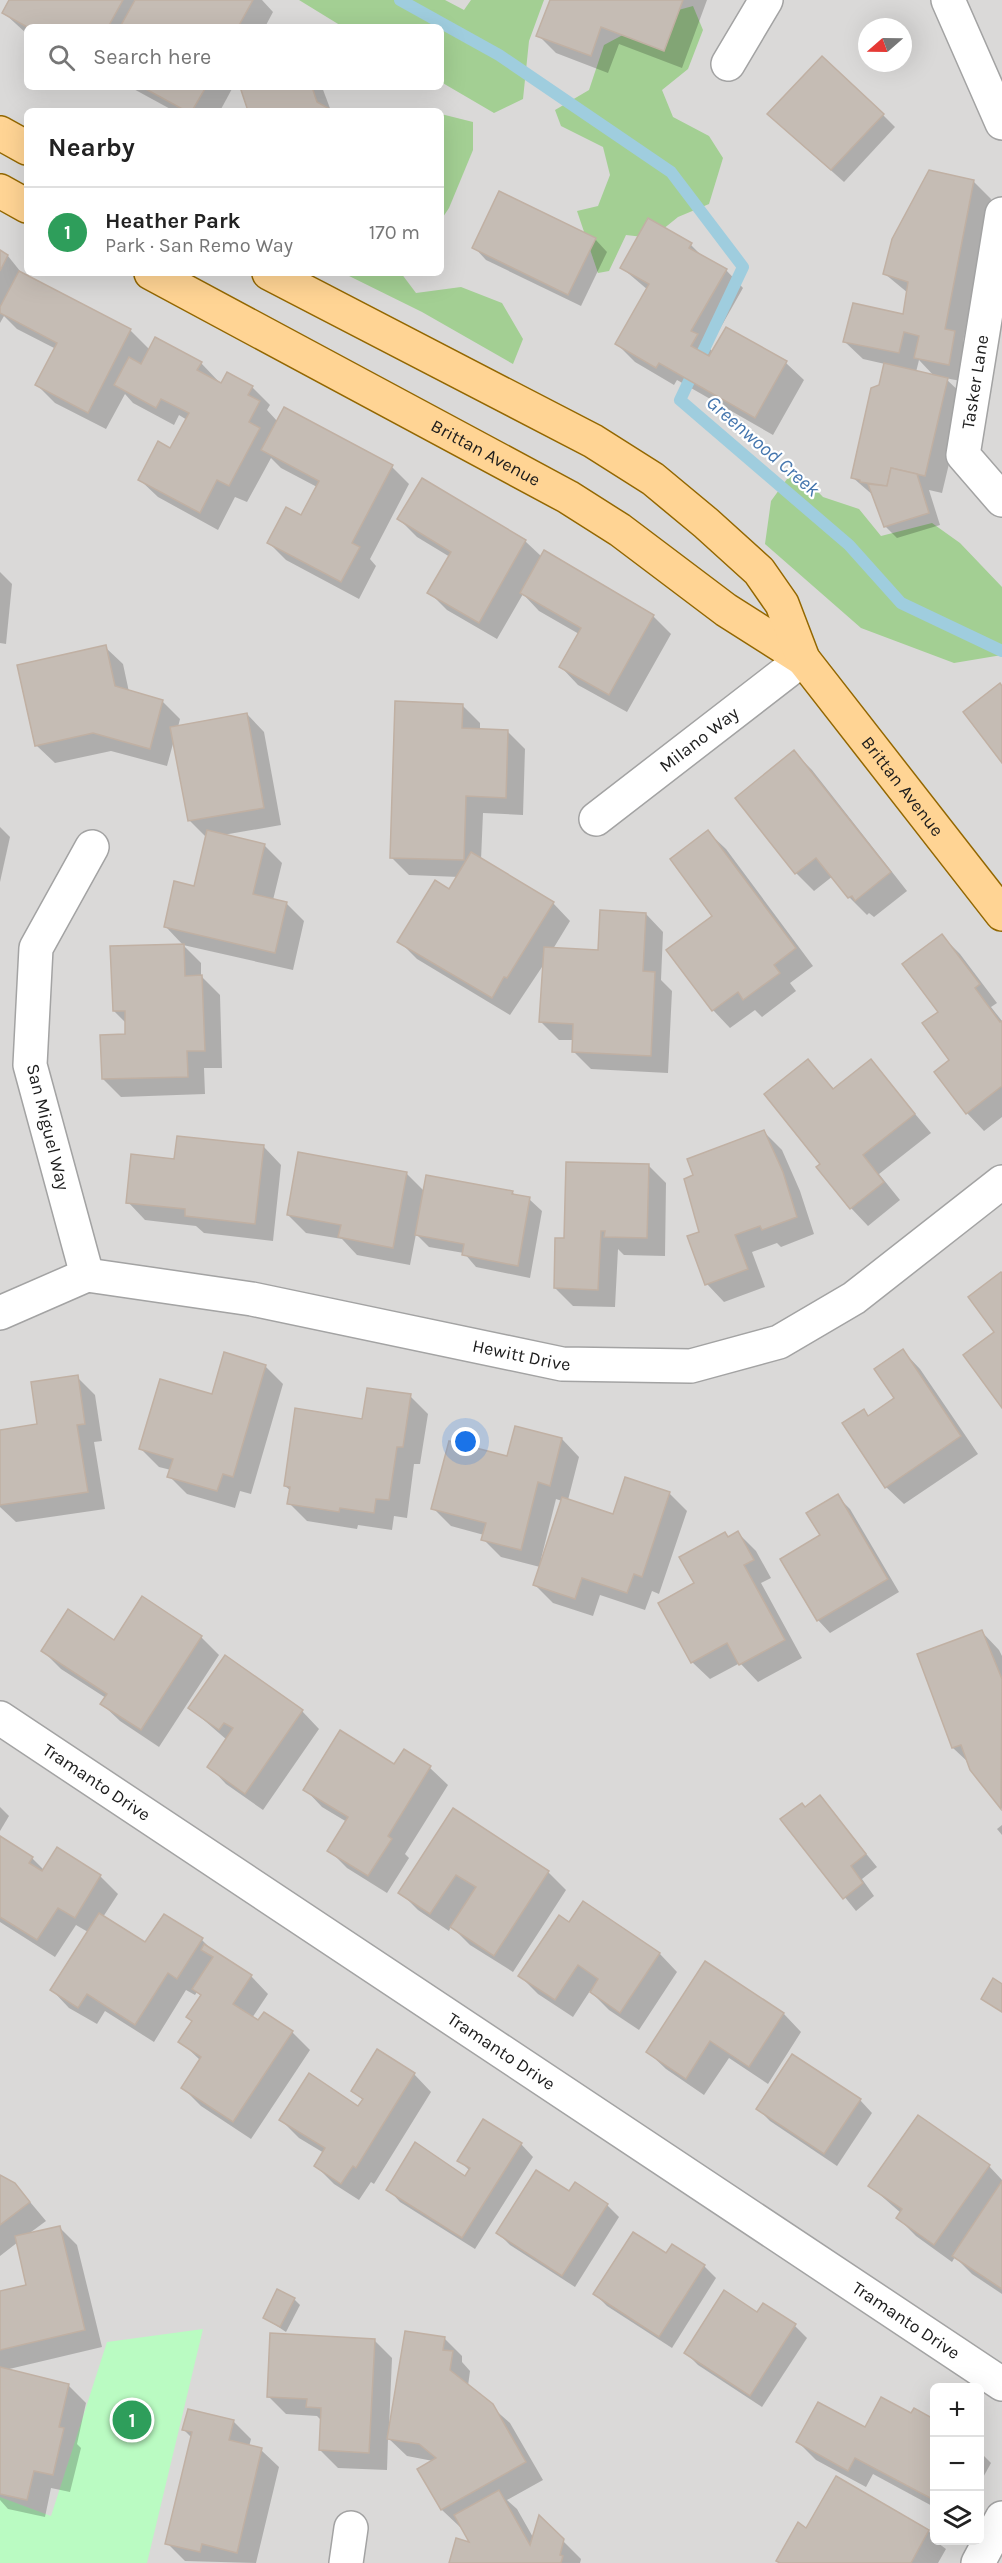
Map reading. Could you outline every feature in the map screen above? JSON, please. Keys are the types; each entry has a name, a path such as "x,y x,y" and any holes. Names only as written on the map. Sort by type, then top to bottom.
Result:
{"main road":[{"path":"0,134 24,146"},
{"path":"0,191 24,204"},
{"name":"Brittan Avenue","path":"157,276 568,497 620,530 726,610 803,659"},
{"name":"Brittan Avenue","path":"275,276 593,441 652,479 706,523 759,571 782,604 803,659 1002,914"}],"street":[{"path":"728,64 766,0"},
{"path":"948,0 1002,123"},
{"name":"Tasker Lane","path":"1002,214 963,455 1002,500"},
{"name":"Milano Way","path":"596,819 803,659"},
{"name":"San Miguel Way","path":"87,1275 30,1065 36,948 92,847"},
{"name":"Hewitt Drive","path":"87,1275 252,1299 562,1364 691,1365 779,1342 854,1298 1002,1182"},
{"path":"0,1313 87,1275"},
{"name":"Tramanto Drive","path":"0,1718 1002,2384"},
{"path":"978,2563 1002,2518"},
{"path":"346,2563 351,2528"}],"shaded area":[{"path":"0,0 1002,0 1002,2563 0,2563"}],"green space":[{"path":"299,0 445,0 464,10 471,0 544,0 529,41 523,99 494,113 444,84 444,24 338,24"},
{"path":"693,6 703,30 688,69 662,90 673,117 709,136 723,158 709,204 678,217 652,238 626,235 609,271 598,273 577,211 598,206 610,175 603,147 561,126 555,110 589,90 604,45 660,15"},
{"path":"444,115 473,122 473,150 444,216"},
{"path":"349,276 403,276 416,293 461,287 502,303 523,339 513,364 422,312"},
{"path":"795,468 823,497 859,509 881,536 932,523 960,543 1002,587 1002,655 954,663 861,628 765,544 771,501"},
{"path":"203,2329 147,2563 0,2563 0,2497 51,2516 107,2342"}],"building":[{"path":"9,0 123,0 110,24 24,25 2,13"},
{"path":"135,0 253,0 240,24 122,24"},
{"path":"550,0 683,0 664,51 601,27 591,56 536,36"},
{"path":"822,56 884,114 831,170 767,114"},
{"path":"148,90 204,90 194,108 180,108"},
{"path":"241,90 313,90 317,102 328,108 247,108"},
{"path":"929,170 974,180 945,329 955,331 949,365 914,358 919,336 904,332 899,353 843,342 853,303 903,314 908,282 883,274 892,239"},
{"path":"499,191 596,238 568,295 472,248"},
{"path":"648,218 692,243 689,248 727,269 691,331 698,334 691,346 709,356 726,327 787,361 755,418 659,363 656,368 615,344 649,284 620,268"},
{"path":"0,250 8,255 0,271"},
{"path":"19,271 24,276 29,276 131,329 88,413 35,385 57,343 0,313 0,307"},
{"path":"155,337 202,362 197,370 221,383 227,372 253,386 248,395 260,401 249,422 260,428 229,486 217,480 200,513 138,480 158,441 170,448 189,413 161,399 156,408 114,385 129,357 141,364"},
{"path":"884,363 948,378 925,476 891,468 887,486 860,482 860,480 851,478 871,388 879,385"},
{"path":"284,407 393,465 352,543 360,547 341,582 267,543 286,507 301,515 319,481 261,450"},
{"path":"891,468 917,474 929,513 884,527 868,484 887,486"},
{"path":"422,478 526,540 479,623 427,593 451,552 397,519"},
{"path":"544,550 654,615 609,695 559,667 581,628 520,593"},
{"path":"106,645 115,686 163,700 150,749 93,733 35,746 17,665"},
{"path":"1000,683 1002,686 1002,763 963,712"},
{"path":"395,701 463,704 462,728 508,730 506,798 466,796 464,860 390,858"},
{"path":"247,713 264,808 188,821 170,727"},
{"path":"794,750 891,872 855,901 852,896 848,898 816,858 795,874 735,798"},
{"path":"207,830 265,844 253,894 287,902 275,953 164,927 174,881 194,886"},
{"path":"708,830 796,948 774,965 780,973 743,1000 738,992 712,1011 666,950 712,916 670,859"},
{"path":"471,852 554,902 492,998 397,942 435,880 449,889"},
{"path":"600,910 646,913 643,971 655,972 651,1056 572,1052 573,1024 539,1022 544,947 598,950"},
{"path":"942,934 980,984 975,988 1000,1022 1002,1021 1002,1086 966,1114 934,1072 949,1060 922,1023 938,1012 902,964"},
{"path":"184,944 185,976 202,975 205,1051 187,1051 188,1077 102,1079 100,1035 125,1034 125,1011 113,1011 110,946"},
{"path":"808,1059 833,1089 871,1059 915,1114 863,1155 884,1182 850,1209 816,1167 820,1164 764,1094"},
{"path":"764,1130 783,1172 797,1217 762,1230 760,1226 735,1235 748,1269 705,1285 687,1236 699,1232 684,1179 693,1175 687,1159"},
{"path":"177,1136 264,1145 255,1224 185,1216 185,1209 126,1203 131,1154 174,1159"},
{"path":"298,1152 407,1172 393,1248 338,1237 341,1225 287,1215"},
{"path":"566,1162 649,1164 647,1238 604,1237 605,1231 601,1231 598,1290 554,1288 555,1238 564,1238"},
{"path":"426,1175 513,1191 512,1194 530,1197 518,1266 462,1255 464,1244 415,1235"},
{"path":"1001,1272 1002,1408 963,1355 994,1332 968,1297"},
{"path":"903,1349 961,1436 885,1488 842,1423 864,1409 868,1416 894,1398 874,1369"},
{"path":"224,1352 266,1365 233,1477 223,1474 217,1491 167,1477 173,1459 139,1449 160,1379 212,1394"},
{"path":"78,1375 85,1424 77,1425 88,1492 0,1505 0,1430 37,1424 31,1382"},
{"path":"367,1388 411,1394 403,1447 397,1447 389,1500 376,1499 374,1513 340,1508 339,1512 287,1504 290,1487 284,1486 295,1408 362,1419"},
{"path":"515,1426 562,1438 550,1486 538,1482 521,1550 481,1540 486,1523 431,1509 449,1441 507,1456"},
{"path":"625,1477 670,1492 642,1577 634,1574 627,1593 582,1578 575,1599 533,1585 562,1497 613,1514"},
{"path":"838,1494 888,1579 817,1621 780,1559 820,1535 806,1513"},
{"path":"738,1531 754,1560 744,1565 785,1640 739,1665 727,1643 691,1663 658,1603 694,1583 679,1557 725,1532 728,1537"},
{"path":"142,1596 202,1636 141,1730 100,1704 107,1694 41,1651 68,1609 114,1640"},
{"path":"982,1630 1002,1679 1001,1809 970,1770 961,1745 952,1748 917,1654"},
{"path":"225,1655 303,1710 245,1794 207,1767 233,1728 224,1723 219,1730 188,1708"},
{"path":"340,1730 394,1764 404,1749 431,1766 388,1836 392,1839 368,1876 327,1851 348,1817 303,1790"},
{"path":"820,1795 866,1854 851,1866 863,1883 843,1899 780,1819 802,1803 805,1807"},
{"path":"453,1808 549,1871 494,1956 450,1927 476,1887 456,1875 430,1914 398,1893"},
{"path":"0,1836 33,1857 29,1863 42,1871 57,1847 101,1875 75,1918 58,1908 37,1940 0,1917"},
{"path":"583,1901 660,1953 620,2013 590,1992 598,1979 578,1965 555,2000 518,1976 559,1915 569,1922"},
{"path":"99,1913 145,1942 164,1914 203,1938 177,1979 168,1973 135,2025 87,1994 78,2008 50,1990"},
{"path":"204,1944 252,1975 233,2004 258,2020 264,2012 293,2031 233,2122 181,2088 201,2057 178,2042 192,2021 186,2017 201,1995 192,1989 213,1957 201,1950"},
{"path":"705,1961 784,2013 749,2067 710,2041 686,2079 646,2052"},
{"path":"993,1978 1002,1984 1002,2012 981,1999"},
{"path":"377,2049 415,2073 356,2168 353,2166 341,2184 314,2166 325,2148 279,2120 309,2073 358,2106 363,2099 351,2091"},
{"path":"792,2054 861,2099 824,2154 756,2109"},
{"path":"918,2115 990,2165 934,2245 896,2218 902,2209 868,2186"},
{"path":"483,2119 522,2143 462,2238 386,2190 415,2142 465,2176 470,2168 457,2161"},
{"path":"536,2170 569,2191 575,2182 608,2204 562,2276 496,2233"},
{"path":"0,2175 15,2183 30,2202 0,2225"},
{"path":"1002,2181 1002,2289 952,2256"},
{"path":"60,2226 85,2330 0,2350 0,2291 26,2285 15,2236"},
{"path":"633,2232 666,2253 672,2244 705,2265 659,2337 593,2294"},
{"path":"277,2289 295,2298 280,2327 263,2318"},
{"path":"724,2290 757,2312 763,2303 796,2324 750,2396 684,2353"},
{"path":"405,2331 445,2337 443,2350 453,2351 450,2370 493,2404 526,2462 441,2510 417,2469 436,2458 419,2444 387,2439"},
{"path":"270,2333 375,2339 369,2453 319,2450 321,2408 306,2407 307,2399 267,2397"},
{"path":"0,2367 69,2384 59,2427 64,2428 53,2475 34,2471 27,2500 0,2494"},
{"path":"881,2397 911,2413 914,2408 930,2417 930,2498 855,2458 848,2471 796,2442 818,2402 865,2427"},
{"path":"188,2409 234,2420 229,2440 262,2448 237,2553 202,2544 200,2552 165,2544 192,2432 182,2430"},
{"path":"836,2476 929,2530 911,2563 780,2563 776,2561 798,2522 806,2528"},
{"path":"499,2490 530,2545 539,2515 564,2539 560,2555 563,2556 561,2563 449,2563 456,2538 469,2542 454,2515"}],"waterway":[{"name":"Greenwood Creek","path":"400,0 443,24"},
{"name":"Greenwood Creek","path":"444,24 499,55 671,172 743,267 680,400 849,545 901,603 1002,651"}],"place":[{"name":"Heather Park","path":"132,2420"}]}
